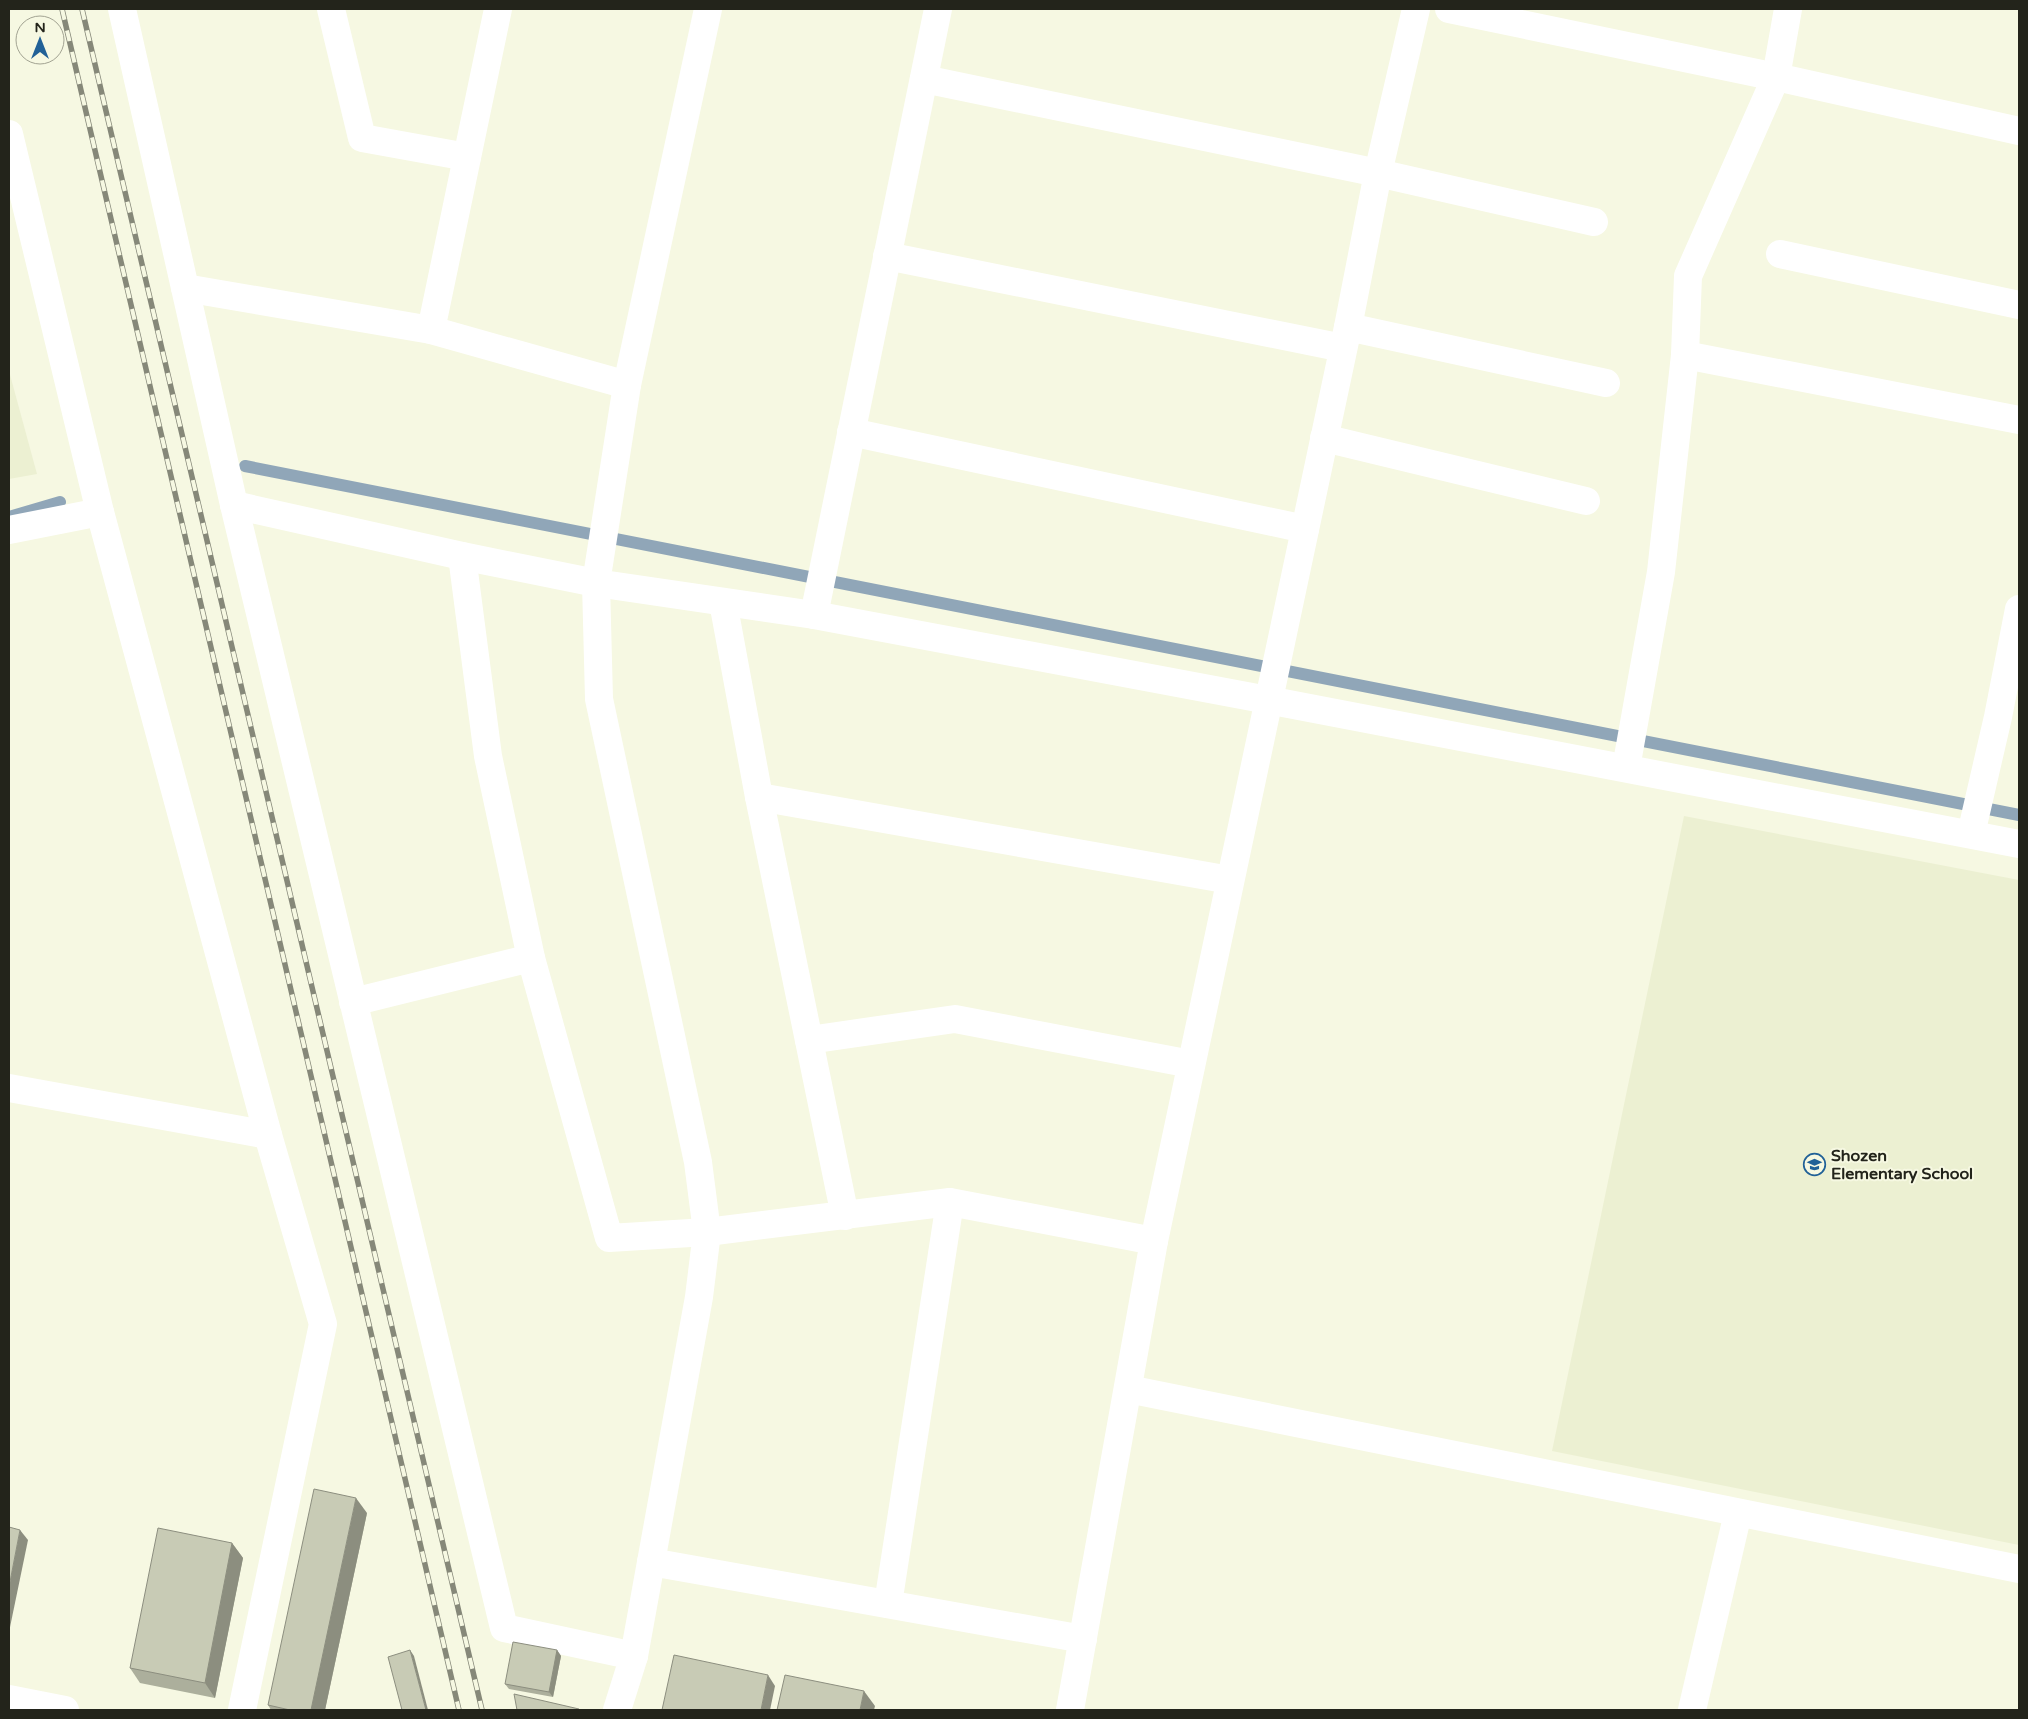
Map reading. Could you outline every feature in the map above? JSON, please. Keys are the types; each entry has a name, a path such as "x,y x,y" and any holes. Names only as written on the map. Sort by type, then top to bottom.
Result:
{"street":[{"path":"122,9 234,505 504,1628 634,1656"},
{"path":"331,9 362,138 467,158"},
{"path":"431,330 498,9"},
{"path":"617,1710 634,1656 699,1297 707,1232 698,1162 600,699 596,583 627,385 708,9"},
{"path":"814,616 938,9"},
{"path":"1070,1710 1154,1242 1378,174 1416,9"},
{"path":"1450,9 1776,77 2019,131"},
{"path":"1626,768 1661,572 1685,356 1688,276 1776,77 1788,9"},
{"path":"924,79 1378,174 1594,222"},
{"path":"9,134 100,512 268,1135 323,1324 242,1710"},
{"path":"1780,254 2019,306"},
{"path":"887,256 1606,383"},
{"path":"185,288 431,330 627,385"},
{"path":"1685,356 2019,420"},
{"path":"851,432 1305,529"},
{"path":"1324,438 1586,501"},
{"path":"234,505 462,556 596,583 814,616 1268,700 2019,844"},
{"path":"9,530 100,512"},
{"path":"462,556 488,756 531,958 609,1238 707,1232 950,1202 1154,1242"},
{"path":"723,602 759,797 845,1216"},
{"path":"1971,834 1998,717 2019,609"},
{"path":"759,797 1230,880"},
{"path":"354,1002 531,958"},
{"path":"809,1040 956,1019 1191,1064"},
{"path":"9,1088 268,1135"},
{"path":"888,1604 950,1202"},
{"path":"1128,1389 2019,1570"},
{"path":"1692,1710 1738,1513"},
{"path":"651,1562 1083,1639"},
{"path":"9,1699 65,1710"}],"shaded area":[{"path":"9,371 37,474 9,479"},
{"name":"Shozen Elementary School","path":"1684,816 2019,880 2019,1545 1552,1451"}],"building":[{"path":"314,1489 356,1498 311,1710 290,1710 268,1705"},
{"path":"9,1527 20,1530 9,1587"},
{"path":"158,1528 232,1543 205,1683 130,1668"},
{"path":"513,1642 557,1650 549,1692 505,1684"},
{"path":"410,1650 426,1710 402,1710 388,1657"},
{"path":"674,1655 768,1675 761,1710 662,1710"},
{"path":"785,1675 864,1691 860,1710 777,1710"},
{"path":"514,1694 579,1709 579,1710 517,1710"}],"waterway":[{"path":"245,466 2019,815"},
{"path":"9,517 60,502"}],"railway":[{"path":"62,9 459,1710"},
{"path":"82,9 482,1710"}],"place":[{"name":"Shozen Elementary School","path":"1815,1165"}]}
